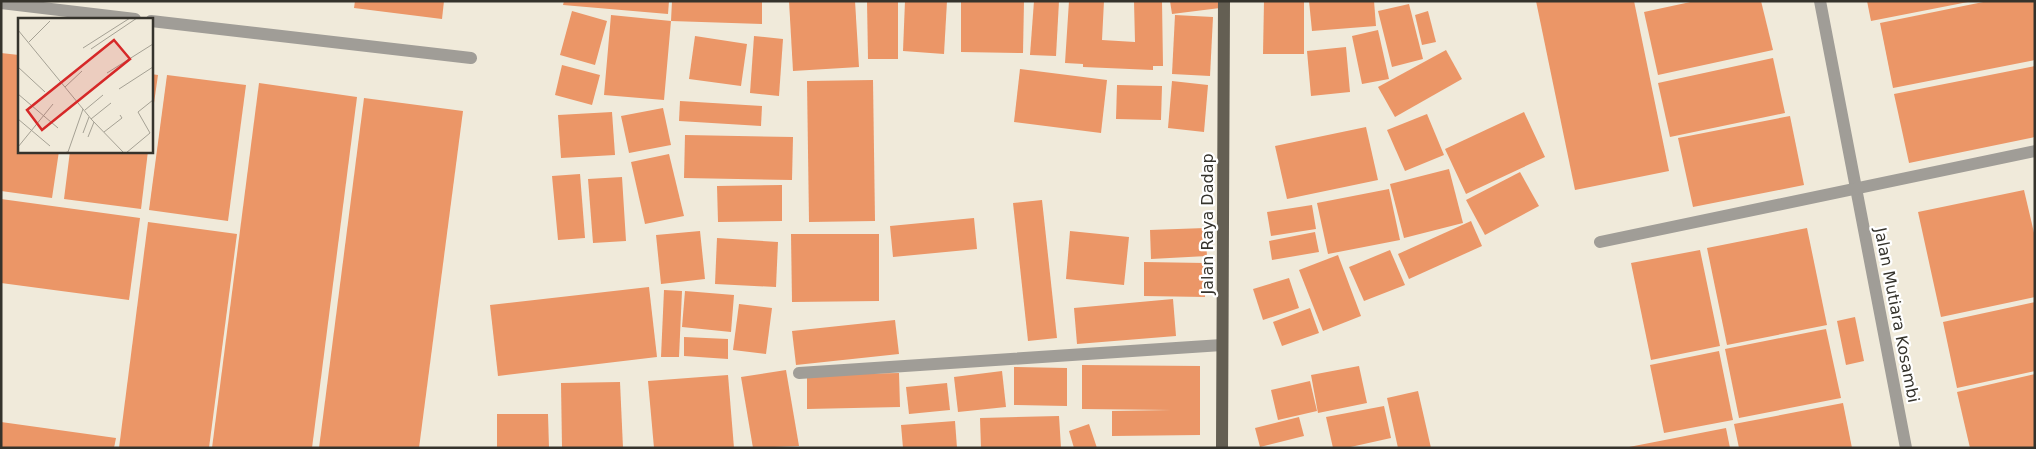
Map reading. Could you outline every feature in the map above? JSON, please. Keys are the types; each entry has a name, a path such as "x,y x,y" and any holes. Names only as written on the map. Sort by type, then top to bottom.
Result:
{"main road":[{"name":"Jalan Raya Dadap","path":"1222,448 1224,1"}],"street":[{"name":"Jalan Mutiara Kosambi","path":"1820,1 1906,448"},
{"path":"1,3 127,18"},
{"path":"152,21 471,58"},
{"path":"1600,242 2035,151"},
{"path":"799,373 1222,345"}],"building":[{"path":"355,1 444,1 442,19 354,8"},
{"path":"564,1 669,1 668,14 563,5"},
{"path":"672,1 762,1 762,24 671,21"},
{"path":"789,1 855,1 859,67 793,71"},
{"path":"867,1 898,1 898,59 868,59"},
{"path":"905,1 947,1 944,54 903,51"},
{"path":"961,1 1024,1 1023,53 961,52"},
{"path":"1034,1 1059,1 1056,56 1030,55"},
{"path":"1069,1 1104,1 1102,40 1135,42 1134,1 1162,1 1163,66 1153,66 1153,70 1083,67 1083,64 1065,63"},
{"path":"1170,1 1219,1 1220,8 1172,14"},
{"path":"1264,1 1304,1 1304,54 1263,54"},
{"path":"1309,1 1374,1 1376,26 1312,31"},
{"path":"1536,1 1634,1 1669,171 1575,190"},
{"path":"1695,1 1761,1 1773,50 1658,75 1644,12"},
{"path":"1867,1 1968,1 1968,2 1871,21"},
{"path":"1988,1 2035,1 2035,60 1893,88 1880,23"},
{"path":"1409,4 1423,59 1392,67 1378,11"},
{"path":"572,11 607,21 595,65 560,55"},
{"path":"1428,11 1436,42 1422,45 1415,15"},
{"path":"611,15 671,21 664,100 604,95"},
{"path":"1175,15 1213,17 1210,76 1172,74"},
{"path":"1378,30 1389,79 1362,84 1352,36"},
{"path":"695,36 747,44 741,86 689,79"},
{"path":"754,36 783,39 779,96 750,93"},
{"path":"1346,47 1350,92 1311,96 1307,51"},
{"path":"1446,50 1462,79 1395,117 1378,87"},
{"path":"1,53 18,55 18,152 59,152 52,198 1,191"},
{"path":"1773,58 1785,113 1670,137 1658,83"},
{"path":"562,65 600,75 592,105 555,95"},
{"path":"2035,66 2035,137 1909,163 1894,94"},
{"path":"1020,69 1107,80 1101,133 1014,122"},
{"path":"152,74 158,75 152,117"},
{"path":"167,75 246,85 228,221 149,210"},
{"path":"873,80 875,221 809,222 807,81"},
{"path":"1172,81 1208,85 1204,132 1168,128"},
{"path":"259,83 357,97 312,448 212,448"},
{"path":"1117,85 1162,86 1161,120 1116,119"},
{"path":"364,98 463,111 419,448 319,448"},
{"path":"680,101 762,106 761,126 679,121"},
{"path":"663,108 671,145 629,153 621,116"},
{"path":"612,112 615,155 561,158 558,115"},
{"path":"1524,112 1545,157 1466,194 1445,149"},
{"path":"1427,114 1444,155 1405,171 1387,130"},
{"path":"1790,116 1804,185 1693,207 1678,138"},
{"path":"1366,127 1378,180 1287,199 1275,146"},
{"path":"685,135 793,137 792,180 684,178"},
{"path":"70,152 148,152 141,209 64,199"},
{"path":"669,154 684,216 645,224 631,162"},
{"path":"1449,169 1463,223 1404,238 1390,184"},
{"path":"1520,172 1539,206 1485,235 1466,200"},
{"path":"580,174 585,238 558,240 552,176"},
{"path":"622,177 626,241 593,243 588,179"},
{"path":"782,185 782,221 718,222 717,186"},
{"path":"1389,189 1400,240 1328,254 1317,203"},
{"path":"2024,190 2035,237 2035,297 1941,317 1918,212"},
{"path":"1,199 140,218 129,300 1,283"},
{"path":"1042,200 1057,338 1028,341 1013,203"},
{"path":"1312,205 1316,229 1271,236 1267,212"},
{"path":"974,218 977,249 893,257 890,226"},
{"path":"1471,221 1482,246 1409,279 1398,254"},
{"path":"148,222 237,234 209,448 119,448"},
{"path":"1205,228 1207,256 1151,259 1150,230"},
{"path":"1807,228 1827,325 1727,345 1707,248"},
{"path":"700,231 705,279 661,284 656,235"},
{"path":"1070,231 1129,237 1124,285 1066,279"},
{"path":"1315,232 1319,252 1272,260 1269,241"},
{"path":"791,234 879,234 879,301 792,302"},
{"path":"717,238 778,242 776,287 715,284"},
{"path":"1390,250 1405,285 1364,301 1349,267"},
{"path":"1700,250 1720,346 1651,360 1631,263"},
{"path":"1338,255 1361,316 1323,331 1299,270"},
{"path":"1144,262 1205,263 1205,297 1144,296"},
{"path":"1289,278 1299,308 1263,320 1253,289"},
{"path":"649,287 657,357 498,376 490,305"},
{"path":"664,290 682,291 679,357 661,357"},
{"path":"685,291 734,295 731,332 682,327"},
{"path":"1173,299 1176,336 1077,344 1074,308"},
{"path":"2035,302 2035,371 1957,388 1943,322"},
{"path":"739,304 772,308 766,354 733,350"},
{"path":"1310,308 1319,333 1282,346 1273,322"},
{"path":"1855,317 1864,361 1846,365 1837,321"},
{"path":"895,320 899,354 796,365 792,331"},
{"path":"1826,329 1841,398 1739,418 1725,349"},
{"path":"684,337 728,339 728,359 684,356"},
{"path":"1719,351 1733,420 1664,433 1650,365"},
{"path":"1082,365 1200,366 1200,435 1112,436 1112,411 1171,410 1082,409"},
{"path":"1359,366 1367,403 1318,413 1311,375"},
{"path":"1014,367 1067,368 1067,406 1014,405"},
{"path":"786,370 799,446 753,448 741,377"},
{"path":"1002,371 1006,407 958,412 954,377"},
{"path":"899,373 900,407 807,409 807,375"},
{"path":"2035,374 2035,447 1970,448 1957,392"},
{"path":"728,375 734,448 654,448 648,381"},
{"path":"1310,381 1317,411 1278,420 1271,390"},
{"path":"620,382 623,448 562,448 561,383"},
{"path":"947,383 950,410 909,414 906,387"},
{"path":"1418,391 1431,448 1398,448 1387,398"},
{"path":"1843,403 1852,448 1739,448 1734,424"},
{"path":"1384,406 1391,438 1346,448 1333,448 1326,417"},
{"path":"497,414 548,414 549,448 497,448"},
{"path":"1059,416 1061,448 981,448 980,418"},
{"path":"1299,417 1304,436 1260,447 1255,428"},
{"path":"955,421 957,448 903,448 901,425"},
{"path":"1,422 116,438 114,448 1,448"},
{"path":"1089,424 1097,448 1074,448 1069,431"},
{"path":"1726,428 1730,448 1629,448 1629,447"}]}
